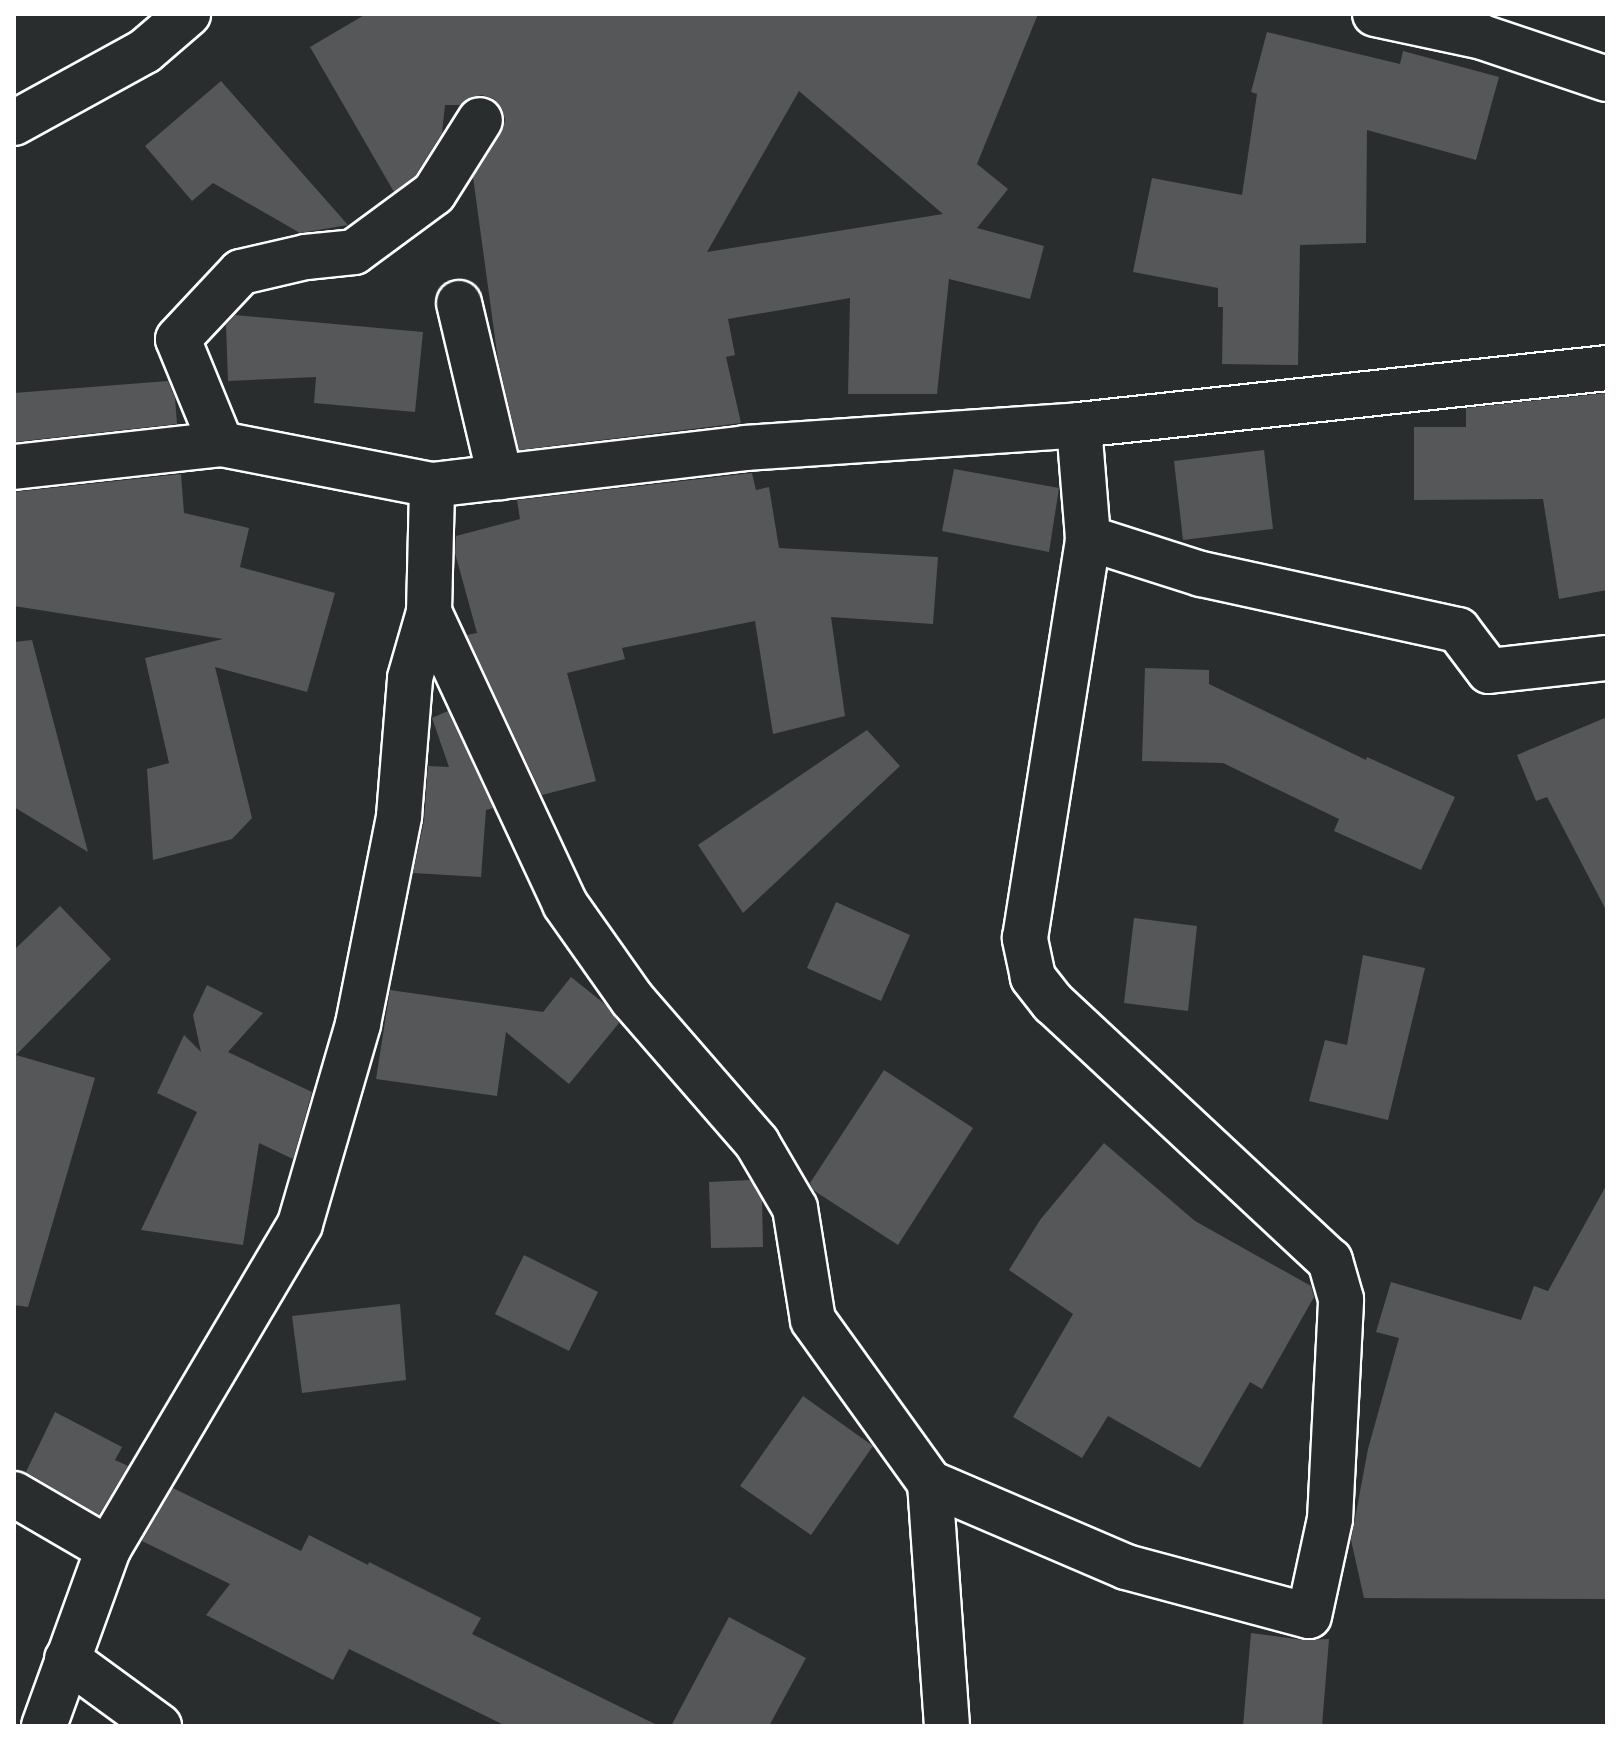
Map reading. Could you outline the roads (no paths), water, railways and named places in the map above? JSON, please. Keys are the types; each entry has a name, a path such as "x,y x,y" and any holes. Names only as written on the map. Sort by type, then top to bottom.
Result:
{"street":[{"path":"14,123 145,51 188,14"},
{"path":"1375,14 1482,37 1607,79"},
{"path":"221,444 178,339 241,272 306,257 354,252 434,193 480,120"},
{"path":"459,303 500,477"},
{"path":"14,467 221,444 432,485 745,448 1079,425 1607,368"},
{"path":"429,612 565,904 632,999 757,1143 795,1208 813,1320 930,1483 1126,1567 1309,1616 1330,1519 1341,1299 1330,1261 1053,1003 1033,977 1025,938 1088,538 1079,425"},
{"path":"44,1726 108,1549 300,1224 358,1024 399,816 410,678 429,612 432,485"},
{"path":"1088,538 1201,574 1458,630 1489,671 1607,658"},
{"path":"930,1483 947,1726"},
{"path":"14,1494 108,1549"},
{"path":"67,1659 159,1726"}]}
